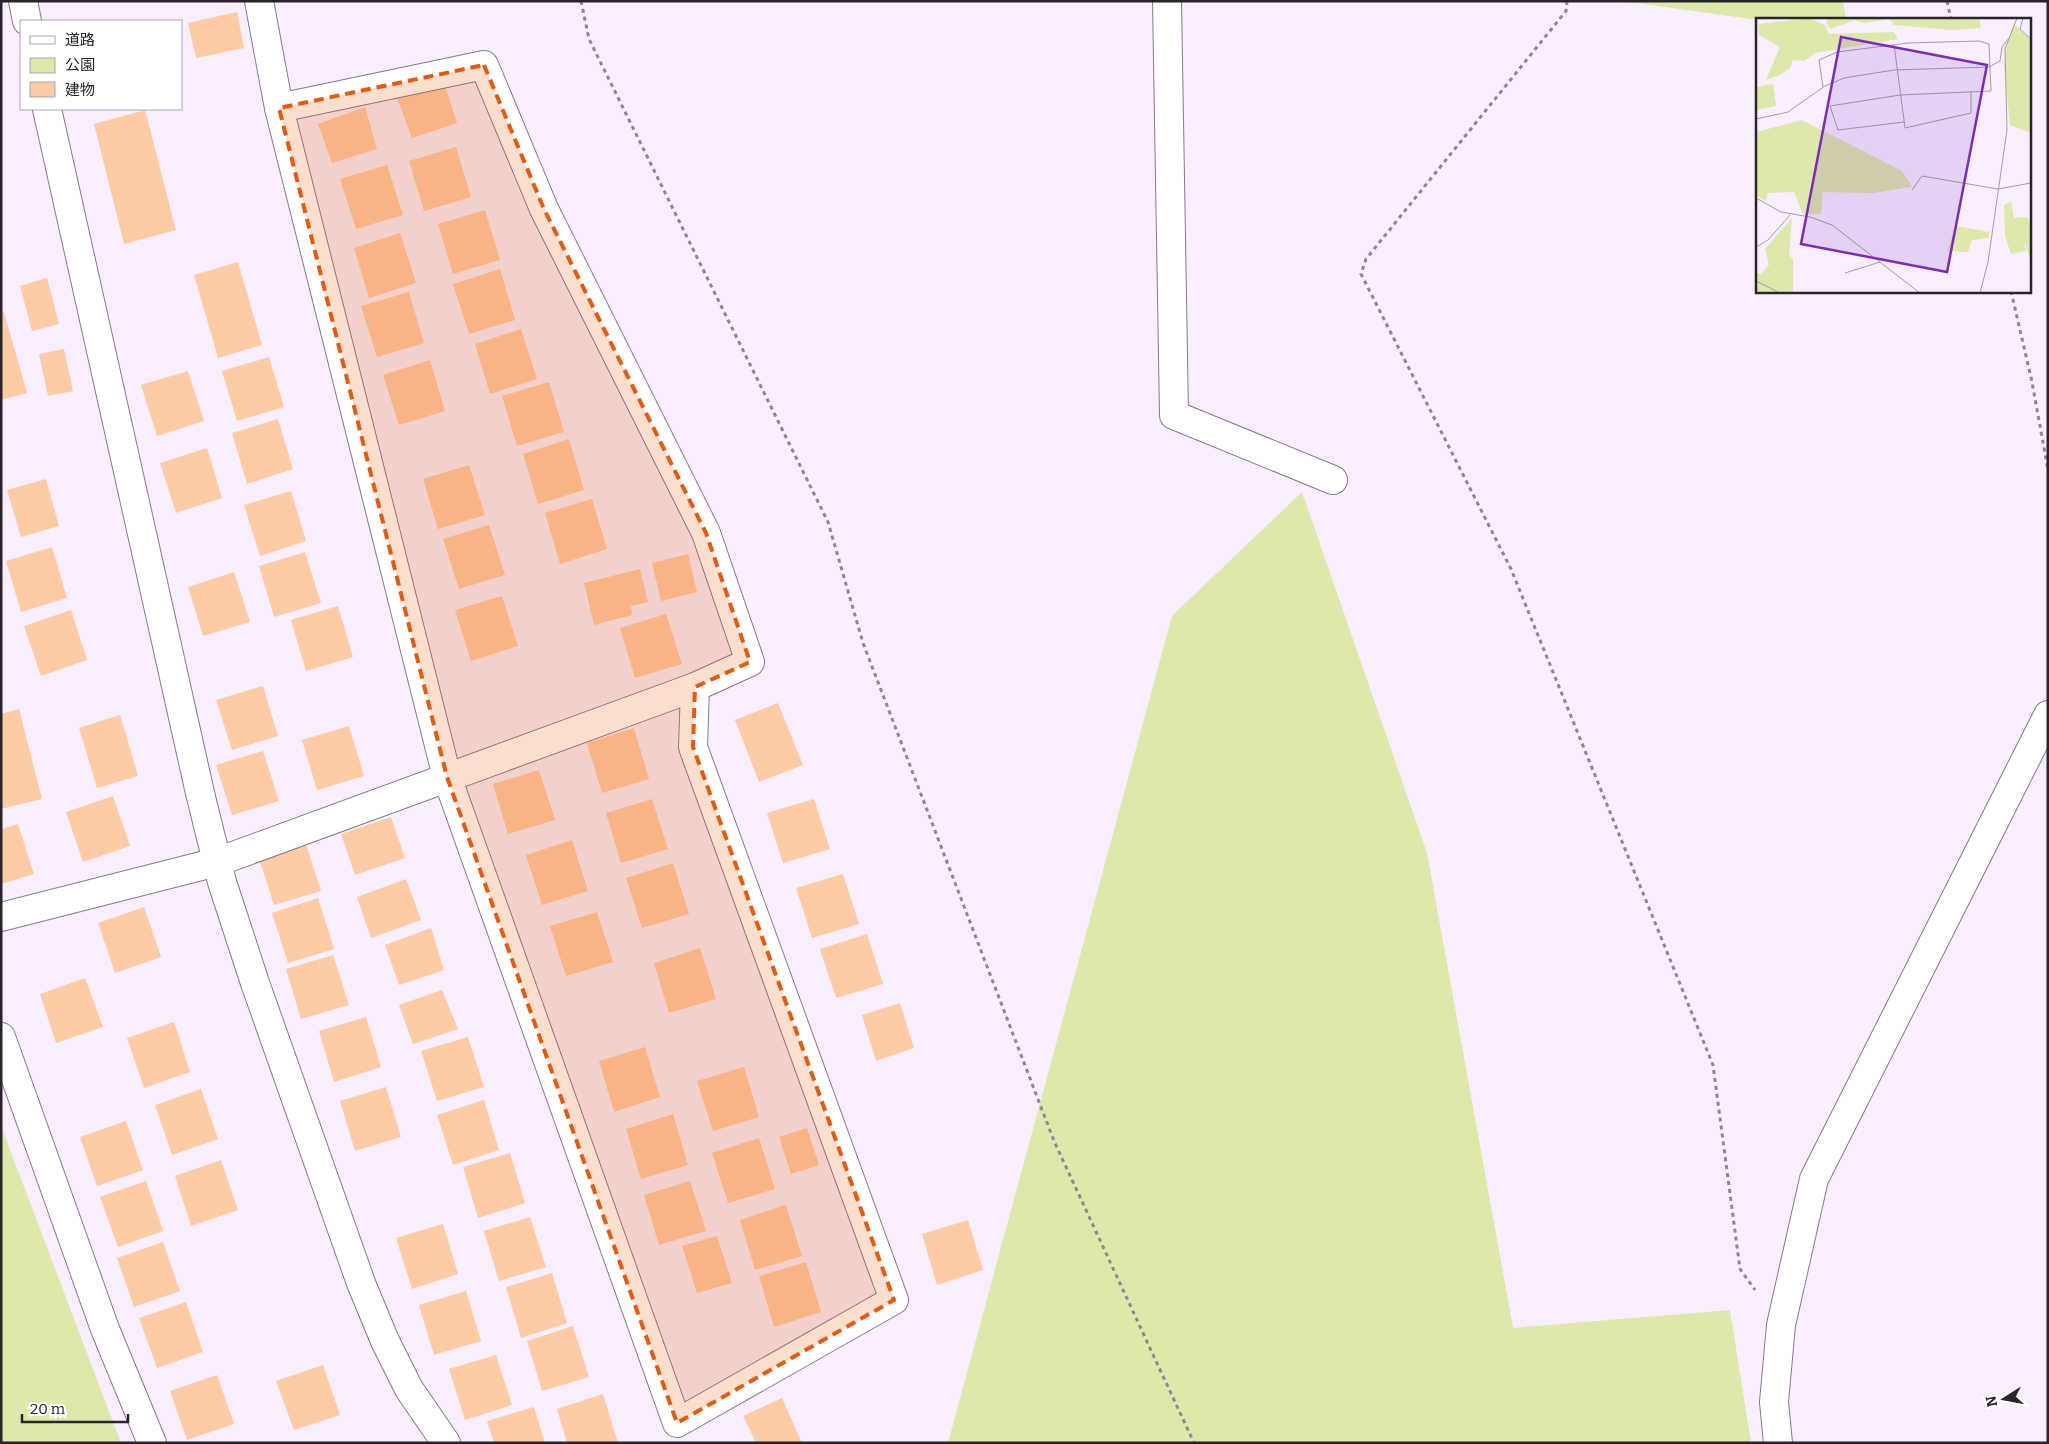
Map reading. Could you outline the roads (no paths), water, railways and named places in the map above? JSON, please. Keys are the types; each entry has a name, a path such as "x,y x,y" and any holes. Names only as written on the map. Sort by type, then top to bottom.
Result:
{"street":[{"path":"23,1 27,20"},
{"path":"259,1 279,108 447,777 677,1423 894,1300 693,747 695,687"},
{"path":"1167,1 1174,415 1333,480"},
{"path":"1,917 217,862 695,687 750,662 706,533 544,209 484,64 279,108"},
{"path":"47,110 200,794 217,862 255,983 360,1283 385,1342 409,1389 446,1443"},
{"path":"1778,1443 1774,1402 1781,1325 1814,1179 2048,715"},
{"path":"1,1038 105,1329 152,1443"}]}
